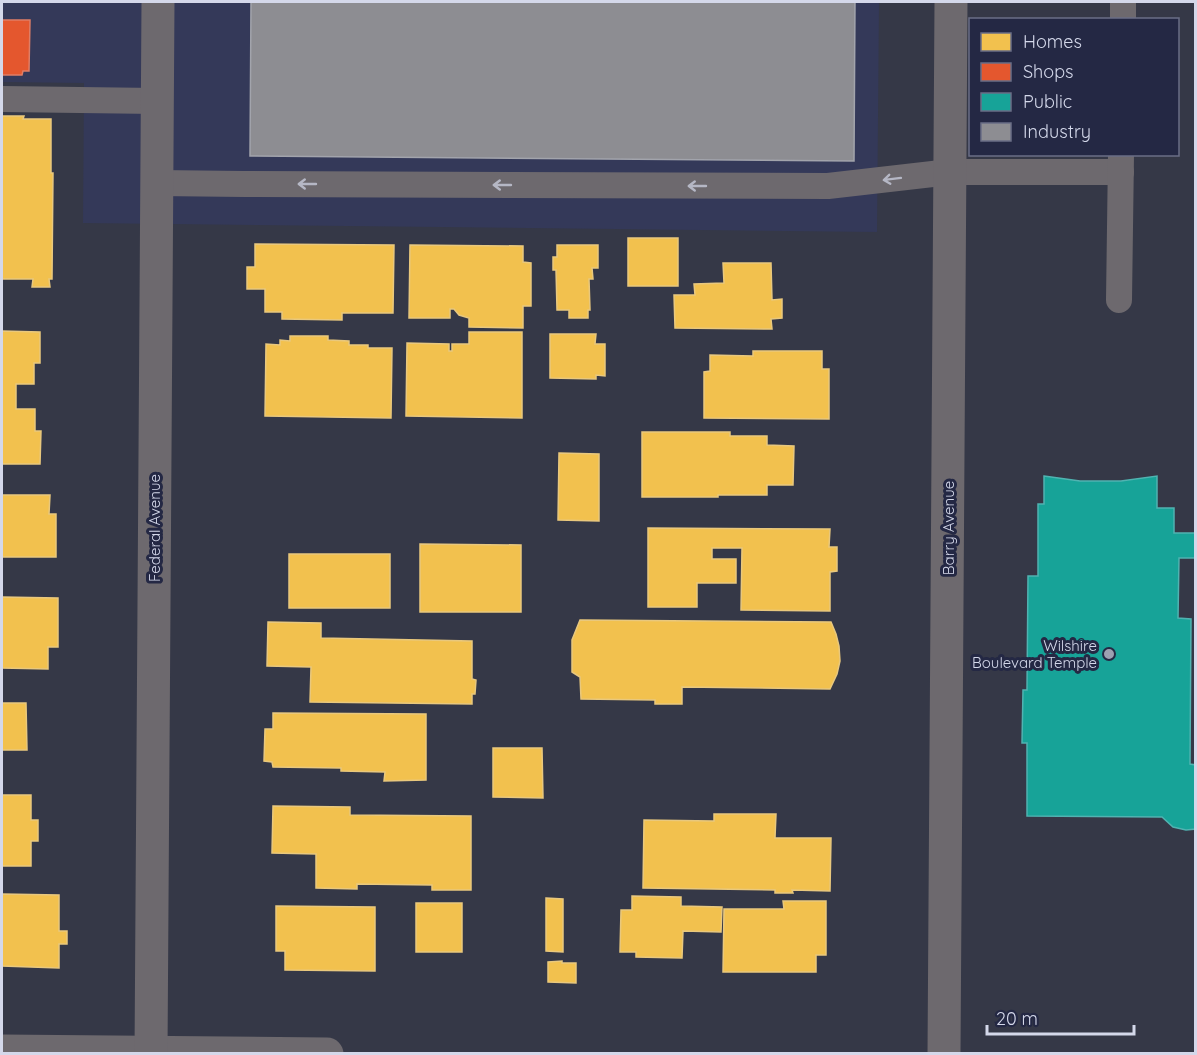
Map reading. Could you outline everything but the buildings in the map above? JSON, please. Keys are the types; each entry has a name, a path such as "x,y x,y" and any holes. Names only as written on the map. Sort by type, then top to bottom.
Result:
{"street":[{"name":"Federal Avenue","path":"151,1053 158,2"},
{"name":"Barry Avenue","path":"944,1053 951,2"},
{"path":"2,1051 327,1053"}],"lane":[{"path":"1122,18 1123,2"},
{"path":"2,99 157,101"},
{"path":"157,183 828,186 950,172 1121,163 1119,300"}],"shaded area":[{"path":"2,2 879,2 877,232 83,223 84,83 2,82"}],"place":[{"name":"Wilshire Boulevard Temple","path":"1109,654"}]}
